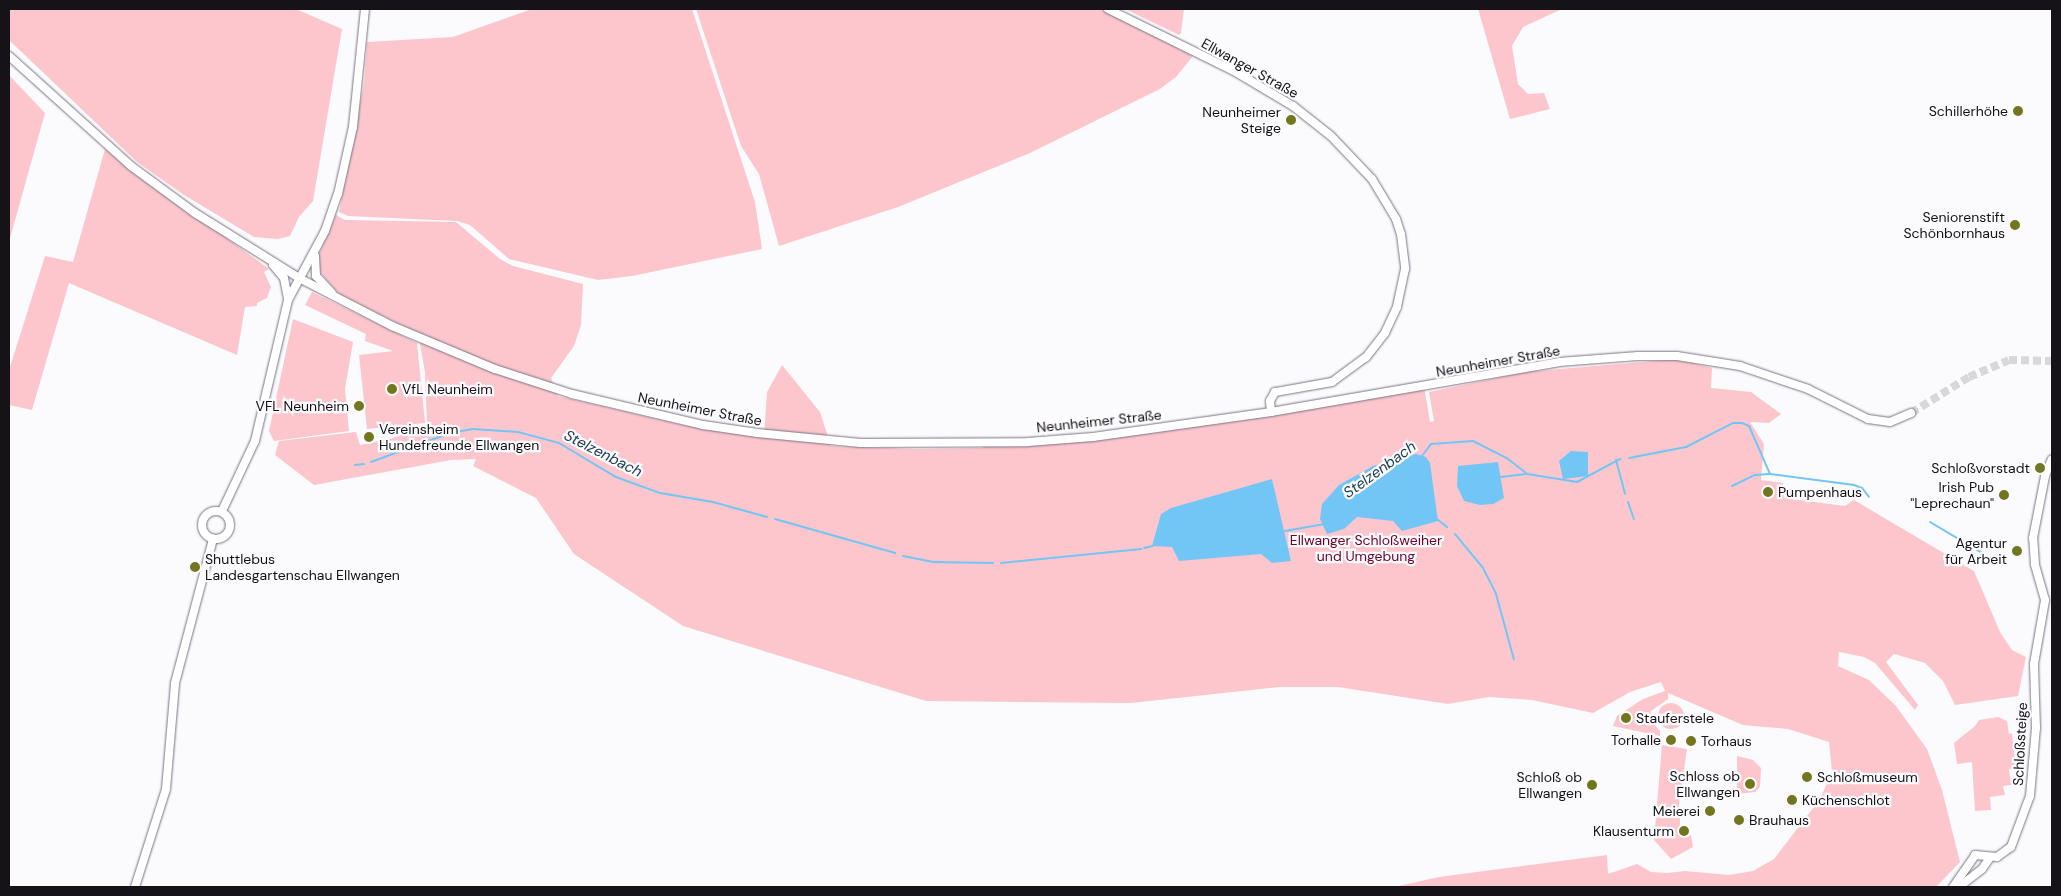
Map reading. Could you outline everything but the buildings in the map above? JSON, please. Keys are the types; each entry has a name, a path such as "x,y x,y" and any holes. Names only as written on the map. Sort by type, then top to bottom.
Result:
{"street":[{"path":"337,298 316,276 313,262 336,203 353,127 364,37 364,9"},
{"name":"Ellwanger Straße","path":"1108,9 1234,70 1293,106 1331,136 1366,173 1380,189 1396,219 1402,241 1405,269 1401,295 1385,333 1366,357 1332,382 1275,392 1270,401 1271,412"},
{"path":"9,56 131,166 268,260 284,278 288,300"},
{"path":"222,512 255,441 288,300 318,248"},
{"name":"Neunheimer Straße","path":"268,260 337,298 460,356 531,381 660,416 757,433 861,443 983,444 1092,437 1271,412 1559,362 1667,356 1740,366 1780,378 1868,419 1890,422 1911,413"},
{"path":"2052,460 2035,521 2033,550 2045,600 2052,605"},
{"path":"211,511 222,512 229,519 230,529 222,538 213,539 202,529 203,518 211,511"},
{"path":"135,887 166,789 174,690 213,539"},
{"name":"Schloßsteige","path":"1959,887 1982,869 1989,859 2011,847 2030,796 2036,728 2034,664 2045,600"},
{"path":"1953,887 1975,856 1989,859"}],"green space":[{"path":"9,9 296,9 342,29 313,201 299,217 290,236 278,239 254,237 184,195 137,162 9,40"},
{"path":"532,9 692,9 755,202 762,249 632,276 598,280 509,259 470,225 457,221 348,216 339,212 364,83 367,42 453,37"},
{"path":"696,9 1104,9 1193,56 1176,77 1160,89 1030,153 898,207 779,246 759,174 741,146"},
{"path":"1125,9 1184,9 1181,33 1179,35"},
{"path":"1478,9 1562,9 1523,27 1512,46 1518,84 1528,94 1544,93 1550,109 1510,119"},
{"path":"9,75 45,113 9,242"},
{"path":"105,149 269,269 264,272 271,287 267,298 257,303 257,306 245,307 237,355 69,283 32,410 9,405 9,370 45,256 73,262"},
{"name":"Ellwanger Schloßweiher und Umgebung","path":"336,215 345,220 456,222 500,259 513,266 583,284 581,325 574,346 551,378 558,396 683,425 764,437 767,392 782,365 820,412 831,446 915,449 983,448 981,445 1093,437 1424,386 1430,422 1434,421 1429,392 1525,372 1677,359 1712,368 1711,388 1751,392 1781,414 1769,423 1750,422 1764,444 1761,480 1783,483 1784,498 1845,506 1854,500 1974,571 2000,632 2012,650 2026,657 2018,696 1955,705 1943,681 1925,663 1894,654 1886,662 1918,705 1915,710 1875,663 1864,657 1839,652 1838,666 1869,680 1896,706 1927,749 1942,790 1960,862 1936,887 1394,887 1439,877 1607,855 1608,874 1637,864 1651,872 1667,873 1685,871 1729,875 1753,871 1774,859 1820,799 1832,772 1829,742 1788,729 1743,725 1668,693 1668,699 1651,711 1650,719 1660,731 1660,736 1613,726 1617,716 1643,699 1665,691 1661,682 1630,692 1593,713 1532,700 1489,697 1448,704 1338,687 1279,687 1131,703 926,701 683,626 574,554 536,498 473,466 476,459 451,460 314,485 275,455 279,441 356,432 360,445 393,438 427,424 425,372 418,333 340,295 318,270 318,256"},
{"name":"VfL Neunheim","path":"312,292 417,343 425,423 367,429 359,355 393,351 365,341 366,334 305,305"},
{"path":"293,319 353,342 345,389 349,431 274,441 269,431"},
{"path":"1671,703 1680,707 1684,716 1680,725 1671,729 1662,725 1658,716 1662,707"},
{"path":"1998,717 2007,721 2009,734 2012,733 2016,769 2009,769 2011,785 2003,786 2005,795 1990,797 1991,810 1975,811 1972,762 1957,764 1954,743 1975,726 1979,720"},
{"path":"1662,745 1687,749 1679,805 1681,837 1691,835 1693,847 1671,859 1654,840"},
{"path":"1737,756 1753,760 1761,768 1760,787 1755,792 1737,794"}],"water":[{"path":"1571,451 1588,452 1588,476 1563,479 1559,461"},
{"path":"1416,454 1426,457 1430,463 1438,521 1402,531 1393,521 1357,517 1344,529 1327,534 1320,519 1322,504 1339,485 1373,466"},
{"path":"1498,462 1504,498 1493,504 1480,505 1464,501 1457,486 1458,466"},
{"path":"1272,479 1291,561 1272,563 1261,554 1179,561 1172,547 1152,546 1161,514 1171,508"}],"waterway":[{"name":"Stelzenbach","path":"1629,458 1686,447 1733,423 1742,423 1749,426 1770,474 1854,485 1862,488 1869,497"},
{"name":"Stelzenbach","path":"371,462 450,433 473,429 518,432 559,443 616,477 660,493 713,502 767,517"},
{"name":"Stelzenbach","path":"1421,457 1431,444 1473,441 1508,459 1527,474 1577,482 1620,459"},
{"path":"1616,460 1625,494"},
{"name":"Stelzenbach","path":"355,465 364,464"},
{"path":"1501,477 1526,474"},
{"path":"1732,486 1755,475 1769,474"},
{"path":"1628,502 1634,519"},
{"name":"Stelzenbach","path":"775,519 895,553"},
{"path":"1437,519 1447,527"},
{"name":"Stelzenbach","path":"1930,522 1984,554"},
{"name":"Stelzenbach","path":"1285,531 1324,524"},
{"path":"1455,534 1483,568 1496,594 1514,660"},
{"name":"Stelzenbach","path":"1144,548 1153,546"},
{"name":"Stelzenbach","path":"1001,563 1141,549"},
{"name":"Stelzenbach","path":"903,556 933,562 993,563"}],"tunnel":[{"path":"1911,413 1969,377 2009,360 2052,361"}],"place":[{"name":"Schillerhöhe","path":"2018,111"},
{"name":"Neunheimer Steige","path":"1291,120"},
{"name":"Seniorenstift Schönbornhaus","path":"2015,225"},
{"name":"VfL Neunheim","path":"392,389"},
{"name":"VFL Neunheim","path":"359,406"},
{"name":"Vereinsheim Hundefreunde Ellwangen","path":"369,437"},
{"name":"Schloßvorstadt","path":"2040,468"},
{"name":"Pumpenhaus","path":"1768,492"},
{"name":"Irish Pub \"Leprechaun\"","path":"2004,495"},
{"name":"Agentur für Arbeit","path":"2017,551"},
{"name":"Shuttlebus Landesgartenschau Ellwangen","path":"195,567"},
{"name":"Stauferstele","path":"1626,718"},
{"name":"Torhalle","path":"1671,740"},
{"name":"Torhaus","path":"1691,741"},
{"name":"Schloßmuseum","path":"1807,777"},
{"name":"Schloss ob Ellwangen","path":"1750,784"},
{"name":"Schloß ob Ellwangen","path":"1592,785"},
{"name":"Küchenschlot","path":"1792,800"},
{"name":"Meierei","path":"1710,811"},
{"name":"Brauhaus","path":"1739,820"},
{"name":"Klausenturm","path":"1684,831"}]}
